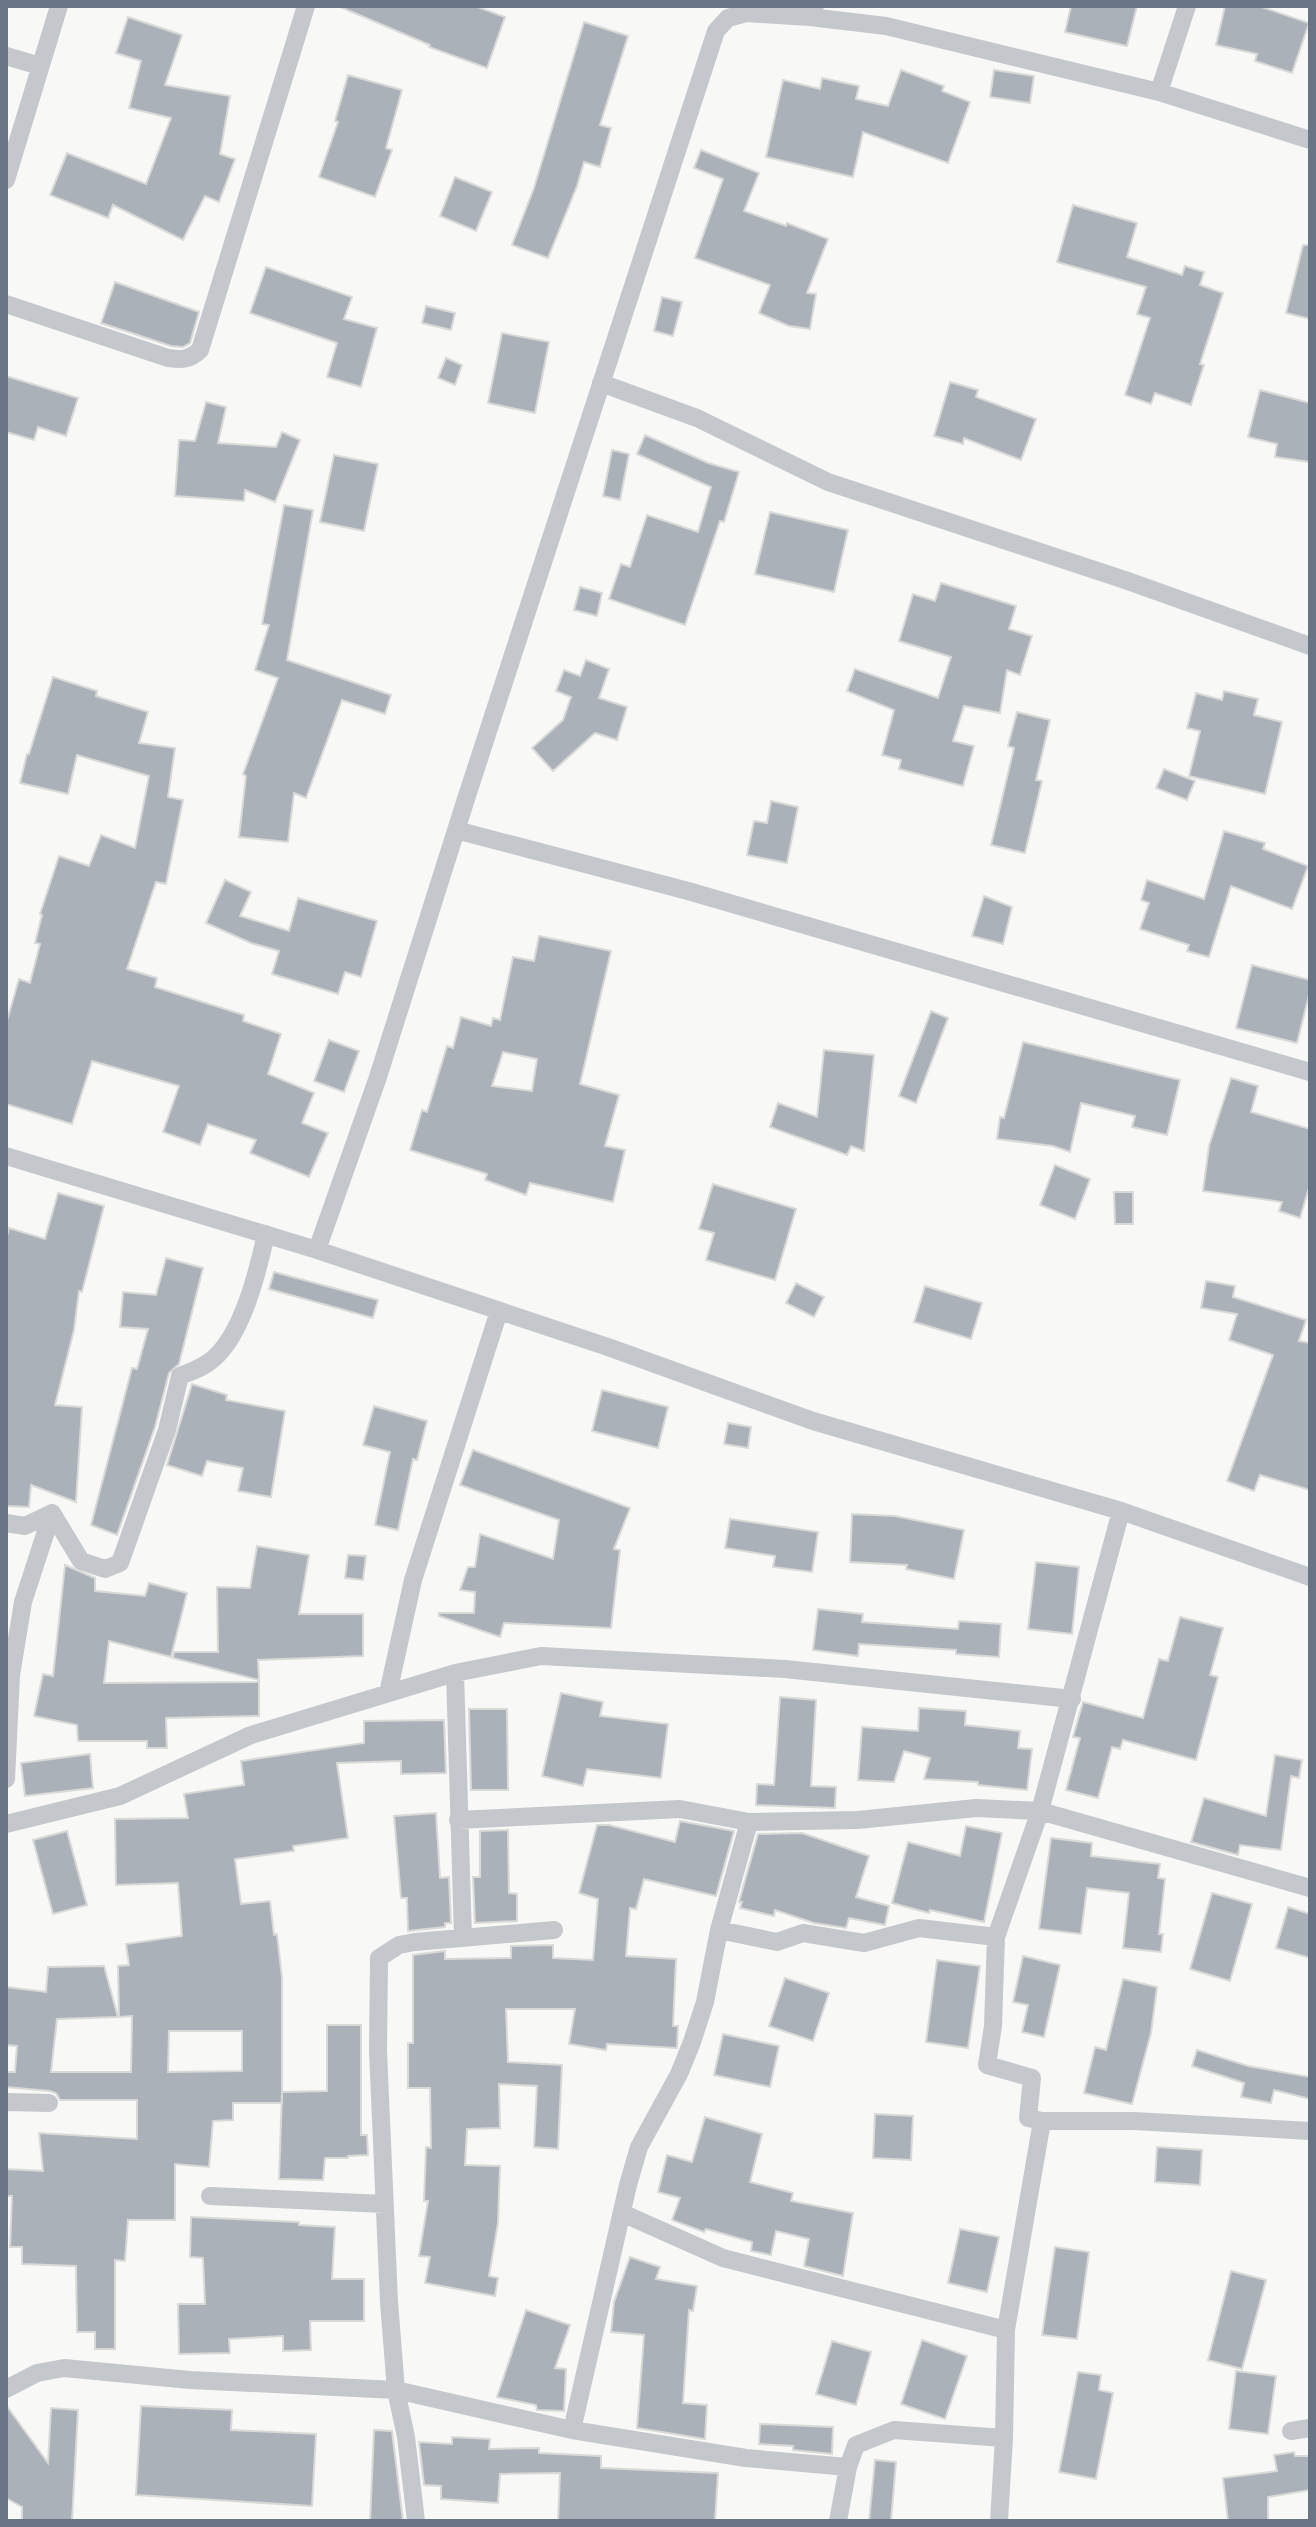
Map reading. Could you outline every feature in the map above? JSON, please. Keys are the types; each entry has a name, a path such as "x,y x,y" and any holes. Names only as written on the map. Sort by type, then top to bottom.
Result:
{"street":[{"path":"6,180 59,6"},
{"path":"6,304 168,358 191,358 200,350 306,6"},
{"path":"1159,92 1187,6"},
{"path":"317,1250 377,1080 716,31 728,18 746,13 860,14 1159,92 1310,140"},
{"path":"6,56 40,66"},
{"path":"601,383 697,418 828,482 1125,580 1310,646"},
{"path":"456,830 688,891 1310,1072"},
{"path":"6,1156 317,1250 813,1421 1121,1511 1310,1577"},
{"path":"52,1513 81,1561 105,1569 120,1563 167,1430 180,1376 216,1357 232,1333 253,1289 266,1234"},
{"path":"388,1693 413,1580 499,1311"},
{"path":"1121,1511 1040,1811 996,1937 993,2026 987,2065 1032,2078 1028,2118 1042,2121 1134,2121 1310,2131"},
{"path":"6,1523 25,1526 52,1513"},
{"path":"6,1779 11,1675 23,1602 52,1513"},
{"path":"6,1824 120,1796 251,1735 455,1673 541,1656 785,1669 1072,1699"},
{"path":"455,1673 463,1937"},
{"path":"458,1820 680,1809 749,1822 858,1820 976,1808 1040,1811 1310,1888"},
{"path":"572,2430 639,2147 679,2074 692,2042 705,2002 719,1930 749,1822"},
{"path":"719,1930 777,1942 803,1933 864,1943 919,1928 996,1937"},
{"path":"416,2521 406,2437 396,2390 384,2204 378,2051 379,1958 399,1945 554,1930"},
{"path":"6,2102 49,2103"},
{"path":"999,2521 1006,2330 1042,2121"},
{"path":"210,2196 384,2204"},
{"path":"622,2213 723,2258 1006,2330"},
{"path":"6,2389 37,2373 64,2368 190,2380 396,2390 572,2430 746,2458 848,2467"},
{"path":"838,2521 848,2467 856,2445 894,2430 1004,2438"}],"building":[{"path":"338,6 475,6 505,17 487,68 429,47"},
{"path":"1071,6 1137,6 1127,46 1065,32"},
{"path":"1225,6 1259,6 1309,23 1292,73 1255,61 1257,54 1216,45"},
{"path":"128,17 182,35 165,85 230,96 220,154 235,159 219,202 205,196 183,240 113,205 108,218 50,195 67,153 146,184 171,118 129,108 141,61 116,53"},
{"path":"584,22 628,36 600,125 611,128 600,167 584,162 548,258 512,245 534,188"},
{"path":"901,70 944,86 942,91 970,102 948,163 863,132 853,177 766,157 783,80 820,89 822,78 859,86 856,99 888,106"},
{"path":"994,70 1034,76 1030,103 990,97"},
{"path":"348,75 402,90 386,148 392,150 375,197 319,177 338,122 335,121"},
{"path":"701,150 759,173 744,211 828,239 807,293 816,294 810,329 789,326 759,313 770,285 695,258 723,179 694,168"},
{"path":"455,177 492,192 476,231 440,216"},
{"path":"1073,205 1137,223 1127,257 1182,275 1185,266 1204,272 1200,285 1223,293 1200,364 1204,365 1191,405 1155,393 1151,404 1125,395 1150,318 1137,314 1146,287 1057,262"},
{"path":"1303,245 1310,245 1310,319 1286,313"},
{"path":"266,267 352,297 344,319 377,328 361,387 327,377 337,343 250,313"},
{"path":"115,282 199,312 190,343 183,347 171,346 101,323"},
{"path":"662,297 682,302 673,336 654,331"},
{"path":"426,306 455,313 451,330 422,323"},
{"path":"502,333 549,342 535,413 488,403"},
{"path":"446,358 462,365 455,385 438,378"},
{"path":"6,376 78,398 66,436 38,427 34,440 6,432"},
{"path":"950,382 978,390 976,397 1036,419 1021,460 964,438 963,444 934,436"},
{"path":"1260,390 1310,403 1310,462 1275,457 1277,444 1248,437"},
{"path":"206,402 226,407 218,443 276,447 282,432 300,440 275,502 245,490 244,501 175,496 179,440 195,441"},
{"path":"645,435 708,463 739,472 724,522 720,521 685,625 609,599 621,564 630,567 647,515 698,532 711,487 637,454"},
{"path":"612,450 629,454 620,500 603,496"},
{"path":"334,455 378,464 364,531 320,522"},
{"path":"284,505 313,510 287,660 391,695 385,714 342,700 306,798 294,793 288,842 239,837 246,776 243,774 278,678 255,670 269,625 262,624"},
{"path":"770,512 848,530 834,592 755,574"},
{"path":"941,583 1016,606 1009,629 1032,636 1020,675 1007,670 1000,713 964,706 953,741 974,746 963,786 899,769 901,760 882,755 894,710 847,691 855,669 938,698 951,657 899,641 913,594 935,601"},
{"path":"580,587 602,593 597,616 574,610"},
{"path":"586,660 609,669 599,698 627,707 617,740 595,733 553,771 532,748 563,720 571,697 556,691 564,670 580,676"},
{"path":"53,677 97,691 96,696 148,712 139,743 175,748 168,797 183,800 166,884 156,882 127,969 157,978 155,987 244,1015 243,1021 281,1034 268,1074 314,1093 302,1123 328,1133 309,1177 250,1153 256,1140 208,1124 200,1145 163,1132 179,1086 92,1061 72,1124 6,1104 6,1024 19,979 30,983 40,944 35,943 40,914 59,856 89,866 101,835 135,848 149,776 77,755 68,794 20,783"},
{"path":"1224,691 1258,699 1254,715 1282,722 1265,794 1189,776 1200,731 1187,728 1196,693 1222,700"},
{"path":"1017,712 1050,720 1036,780 1042,781 1025,853 991,845 1014,748 1008,746"},
{"path":"1164,769 1195,781 1187,800 1156,788"},
{"path":"771,801 798,807 787,863 747,855 754,821 767,823"},
{"path":"1224,831 1265,843 1263,849 1308,866 1292,909 1231,886 1209,957 1187,951 1189,945 1140,929 1149,903 1141,900 1147,880 1204,899"},
{"path":"225,880 251,892 240,916 289,931 298,898 377,921 361,977 345,972 338,994 272,974 279,951 251,943 206,923"},
{"path":"984,896 1012,907 1003,944 972,936"},
{"path":"539,936 611,951 580,1084 619,1095 605,1146 625,1150 613,1202 530,1183 526,1195 485,1180 487,1174 410,1150 422,1110 427,1112 447,1046 453,1048 461,1017 491,1026 493,1018 500,1020 513,957 534,961","holes":["503,1052 537,1059 532,1091 492,1086"]},
{"path":"1252,965 1310,980 1297,1043 1236,1028"},
{"path":"931,1011 948,1018 916,1103 899,1096"},
{"path":"329,1040 359,1051 344,1092 314,1081"},
{"path":"1023,1042 1180,1080 1167,1135 1132,1127 1135,1116 1081,1103 1070,1152 1053,1146 997,1139 1000,1117 1004,1118"},
{"path":"824,1050 874,1055 864,1151 851,1146 847,1155 770,1127 778,1103 817,1117"},
{"path":"1231,1078 1258,1086 1251,1112 1310,1129 1310,1184 1300,1218 1279,1211 1282,1202 1203,1191 1209,1146"},
{"path":"1055,1165 1090,1179 1075,1219 1040,1205"},
{"path":"713,1184 796,1209 775,1280 706,1260 714,1233 699,1229"},
{"path":"1114,1192 1133,1192 1133,1224 1115,1224"},
{"path":"58,1193 104,1206 82,1292 79,1291 74,1330 55,1405 82,1407 76,1502 31,1485 29,1507 6,1506 6,1240 9,1228 45,1239"},
{"path":"166,1258 203,1268 179,1364 169,1373 155,1427 117,1535 91,1525 132,1368 137,1369 148,1329 120,1327 123,1292 156,1295"},
{"path":"274,1272 378,1300 373,1318 269,1289"},
{"path":"1206,1281 1235,1286 1233,1297 1306,1320 1299,1341 1310,1343 1310,1490 1260,1475 1254,1491 1227,1481 1273,1355 1229,1340 1237,1314 1201,1308"},
{"path":"796,1283 824,1297 814,1317 786,1303"},
{"path":"925,1286 982,1303 971,1339 914,1322"},
{"path":"192,1384 227,1395 226,1400 285,1411 271,1497 238,1491 243,1468 207,1461 202,1476 167,1465"},
{"path":"602,1390 668,1407 658,1448 592,1431"},
{"path":"374,1406 427,1421 417,1460 413,1459 398,1530 375,1525 390,1452 363,1445"},
{"path":"728,1423 751,1427 748,1448 724,1444"},
{"path":"473,1450 630,1508 614,1549 620,1550 611,1628 504,1623 500,1637 439,1616 439,1613 474,1613 475,1592 460,1590 468,1567 475,1567 480,1534 553,1559 559,1520 460,1485"},
{"path":"852,1514 895,1516 964,1530 954,1579 906,1569 907,1565 850,1562"},
{"path":"730,1519 818,1532 812,1572 773,1567 775,1556 725,1548"},
{"path":"257,1546 309,1555 299,1614 363,1614 363,1656 258,1660 259,1680 173,1658 174,1652 218,1652 217,1587 250,1588"},
{"path":"348,1555 366,1556 363,1580 345,1578"},
{"path":"1036,1562 1079,1567 1072,1634 1028,1629"},
{"path":"65,1565 95,1578 95,1591 145,1596 149,1583 187,1593 171,1657 109,1641 104,1683 259,1682 259,1716 166,1718 167,1748 147,1748 147,1741 78,1741 77,1725 34,1716 43,1674 53,1676"},
{"path":"818,1609 863,1614 862,1622 958,1629 959,1621 1001,1624 999,1657 956,1654 956,1650 859,1644 858,1656 813,1650"},
{"path":"1180,1617 1223,1628 1210,1675 1218,1677 1196,1760 1123,1740 1120,1749 1112,1747 1098,1798 1066,1790 1080,1738 1073,1737 1083,1702 1143,1718 1159,1659 1168,1661"},
{"path":"561,1693 603,1702 600,1716 668,1724 661,1778 587,1769 583,1786 542,1776"},
{"path":"780,1697 816,1700 811,1786 836,1787 835,1808 756,1805 757,1784 774,1785"},
{"path":"919,1708 966,1711 965,1725 1020,1731 1018,1748 1032,1749 1027,1790 978,1785 978,1782 924,1779 930,1758 904,1751 894,1782 858,1780 862,1727 918,1731"},
{"path":"469,1709 507,1709 508,1790 471,1790"},
{"path":"444,1720 446,1773 401,1774 401,1761 337,1763 348,1838 293,1846 294,1851 235,1859 241,1904 270,1901 274,1935 277,1934 282,1978 282,2103 233,2103 233,2120 213,2121 209,2167 175,2164 175,2220 128,2220 125,2261 115,2260 115,2349 95,2349 95,2332 77,2332 76,2266 22,2264 22,2247 10,2247 12,2196 6,2196 6,2169 43,2171 39,2133 137,2139 137,2100 60,2100 56,2093 50,2091 6,2087 6,2072 15,2072 17,2046 6,2045 6,1987 46,1992 48,1967 104,1966 118,2017 57,2019 51,2072 131,2072 132,2016 119,2017 118,1966 129,1965 126,1944 182,1936 178,1883 116,1885 115,1819 188,1818 184,1794 244,1785 241,1761 364,1743 364,1721","holes":["169,2031 242,2031 242,2071 168,2072"]},
{"path":"90,1754 93,1788 25,1796 21,1763"},
{"path":"1275,1755 1302,1760 1299,1778 1291,1776 1281,1850 1240,1845 1238,1855 1191,1842 1204,1798 1266,1816"},
{"path":"436,1813 440,1878 449,1877 451,1923 445,1923 445,1927 408,1931 407,1898 401,1898 394,1816"},
{"path":"680,1821 734,1831 716,1896 644,1879 636,1909 630,1908 626,1956 676,1959 673,2026 678,2026 677,2048 607,2044 606,2050 569,2044 575,2009 506,2009 508,2062 562,2065 558,2149 534,2147 537,2086 499,2084 500,2128 467,2129 465,2165 500,2166 498,2223 489,2276 498,2278 495,2296 425,2283 430,2257 419,2256 428,2201 424,2201 426,2147 431,2148 430,2088 408,2088 408,2043 413,2043 413,1955 445,1951 445,1959 511,1958 511,1946 553,1945 553,1958 593,1960 598,1899 579,1893 597,1825 609,1825 675,1842"},
{"path":"966,1826 1002,1833 984,1922 892,1903 908,1842 960,1856"},
{"path":"508,1830 509,1893 517,1894 517,1921 475,1923 473,1877 480,1877 480,1831"},
{"path":"67,1831 87,1905 53,1914 33,1840"},
{"path":"802,1833 869,1856 856,1897 889,1906 885,1925 849,1918 846,1928 814,1923 775,1910 774,1916 740,1908 758,1834"},
{"path":"1051,1838 1092,1843 1091,1856 1160,1864 1158,1878 1165,1879 1159,1934 1163,1934 1161,1952 1123,1948 1129,1893 1087,1888 1081,1934 1039,1929"},
{"path":"1212,1893 1252,1904 1230,1981 1190,1969"},
{"path":"1288,1907 1310,1914 1310,1958 1276,1948"},
{"path":"1023,1956 1060,1965 1044,2037 1022,2032 1028,2005 1013,2002"},
{"path":"937,1960 980,1966 968,2048 926,2042"},
{"path":"785,1978 829,1993 813,2041 769,2026"},
{"path":"1123,1979 1157,1987 1151,2033 1132,2104 1084,2093 1095,2047 1106,2050"},
{"path":"327,2025 361,2025 361,2135 367,2135 368,2155 325,2158 323,2180 279,2179 282,2092 327,2091"},
{"path":"723,2034 779,2046 770,2087 714,2075"},
{"path":"1197,2050 1248,2066 1310,2077 1310,2099 1274,2090 1271,2103 1241,2097 1244,2083 1192,2066"},
{"path":"875,2114 913,2116 911,2160 873,2158"},
{"path":"705,2117 762,2134 750,2182 793,2193 791,2201 853,2213 843,2276 804,2266 809,2239 776,2231 771,2255 751,2251 752,2242 706,2229 704,2232 672,2220 680,2198 658,2192 667,2155 692,2162"},
{"path":"1157,2147 1202,2150 1200,2185 1155,2182"},
{"path":"191,2217 299,2222 299,2225 335,2227 332,2279 364,2279 364,2321 310,2321 311,2350 283,2351 283,2336 229,2339 230,2353 179,2354 178,2304 205,2304 203,2258 190,2257"},
{"path":"960,2229 999,2237 987,2292 948,2283"},
{"path":"1055,2247 1089,2252 1077,2339 1042,2335"},
{"path":"630,2257 660,2267 656,2279 697,2286 693,2311 689,2310 683,2403 707,2405 705,2439 637,2428 644,2335 611,2332 614,2302"},
{"path":"1231,2271 1266,2280 1242,2369 1208,2360"},
{"path":"526,2310 570,2325 555,2368 566,2369 564,2411 537,2410 536,2405 497,2397"},
{"path":"922,2340 967,2356 945,2419 901,2404"},
{"path":"832,2341 871,2352 856,2405 816,2394"},
{"path":"1236,2371 1276,2376 1268,2434 1229,2429"},
{"path":"1078,2372 1101,2375 1099,2390 1113,2393 1096,2479 1059,2472"},
{"path":"6,2405 48,2463 51,2408 78,2410 72,2521 22,2521 22,2507 6,2498"},
{"path":"141,2406 232,2410 231,2430 316,2434 312,2506 136,2495"},
{"path":"760,2424 833,2427 832,2454 793,2450 793,2446 759,2444"},
{"path":"374,2430 392,2431 403,2521 370,2521"},
{"path":"452,2437 490,2439 489,2449 539,2448 539,2453 601,2456 601,2468 718,2473 715,2521 558,2521 560,2473 500,2474 498,2503 441,2499 441,2486 424,2485 419,2442 452,2444"},
{"path":"1294,2452 1295,2456 1310,2456 1310,2490 1268,2497 1268,2521 1228,2521 1223,2478 1277,2471 1274,2455"},
{"path":"875,2460 896,2462 891,2521 869,2521"}]}
